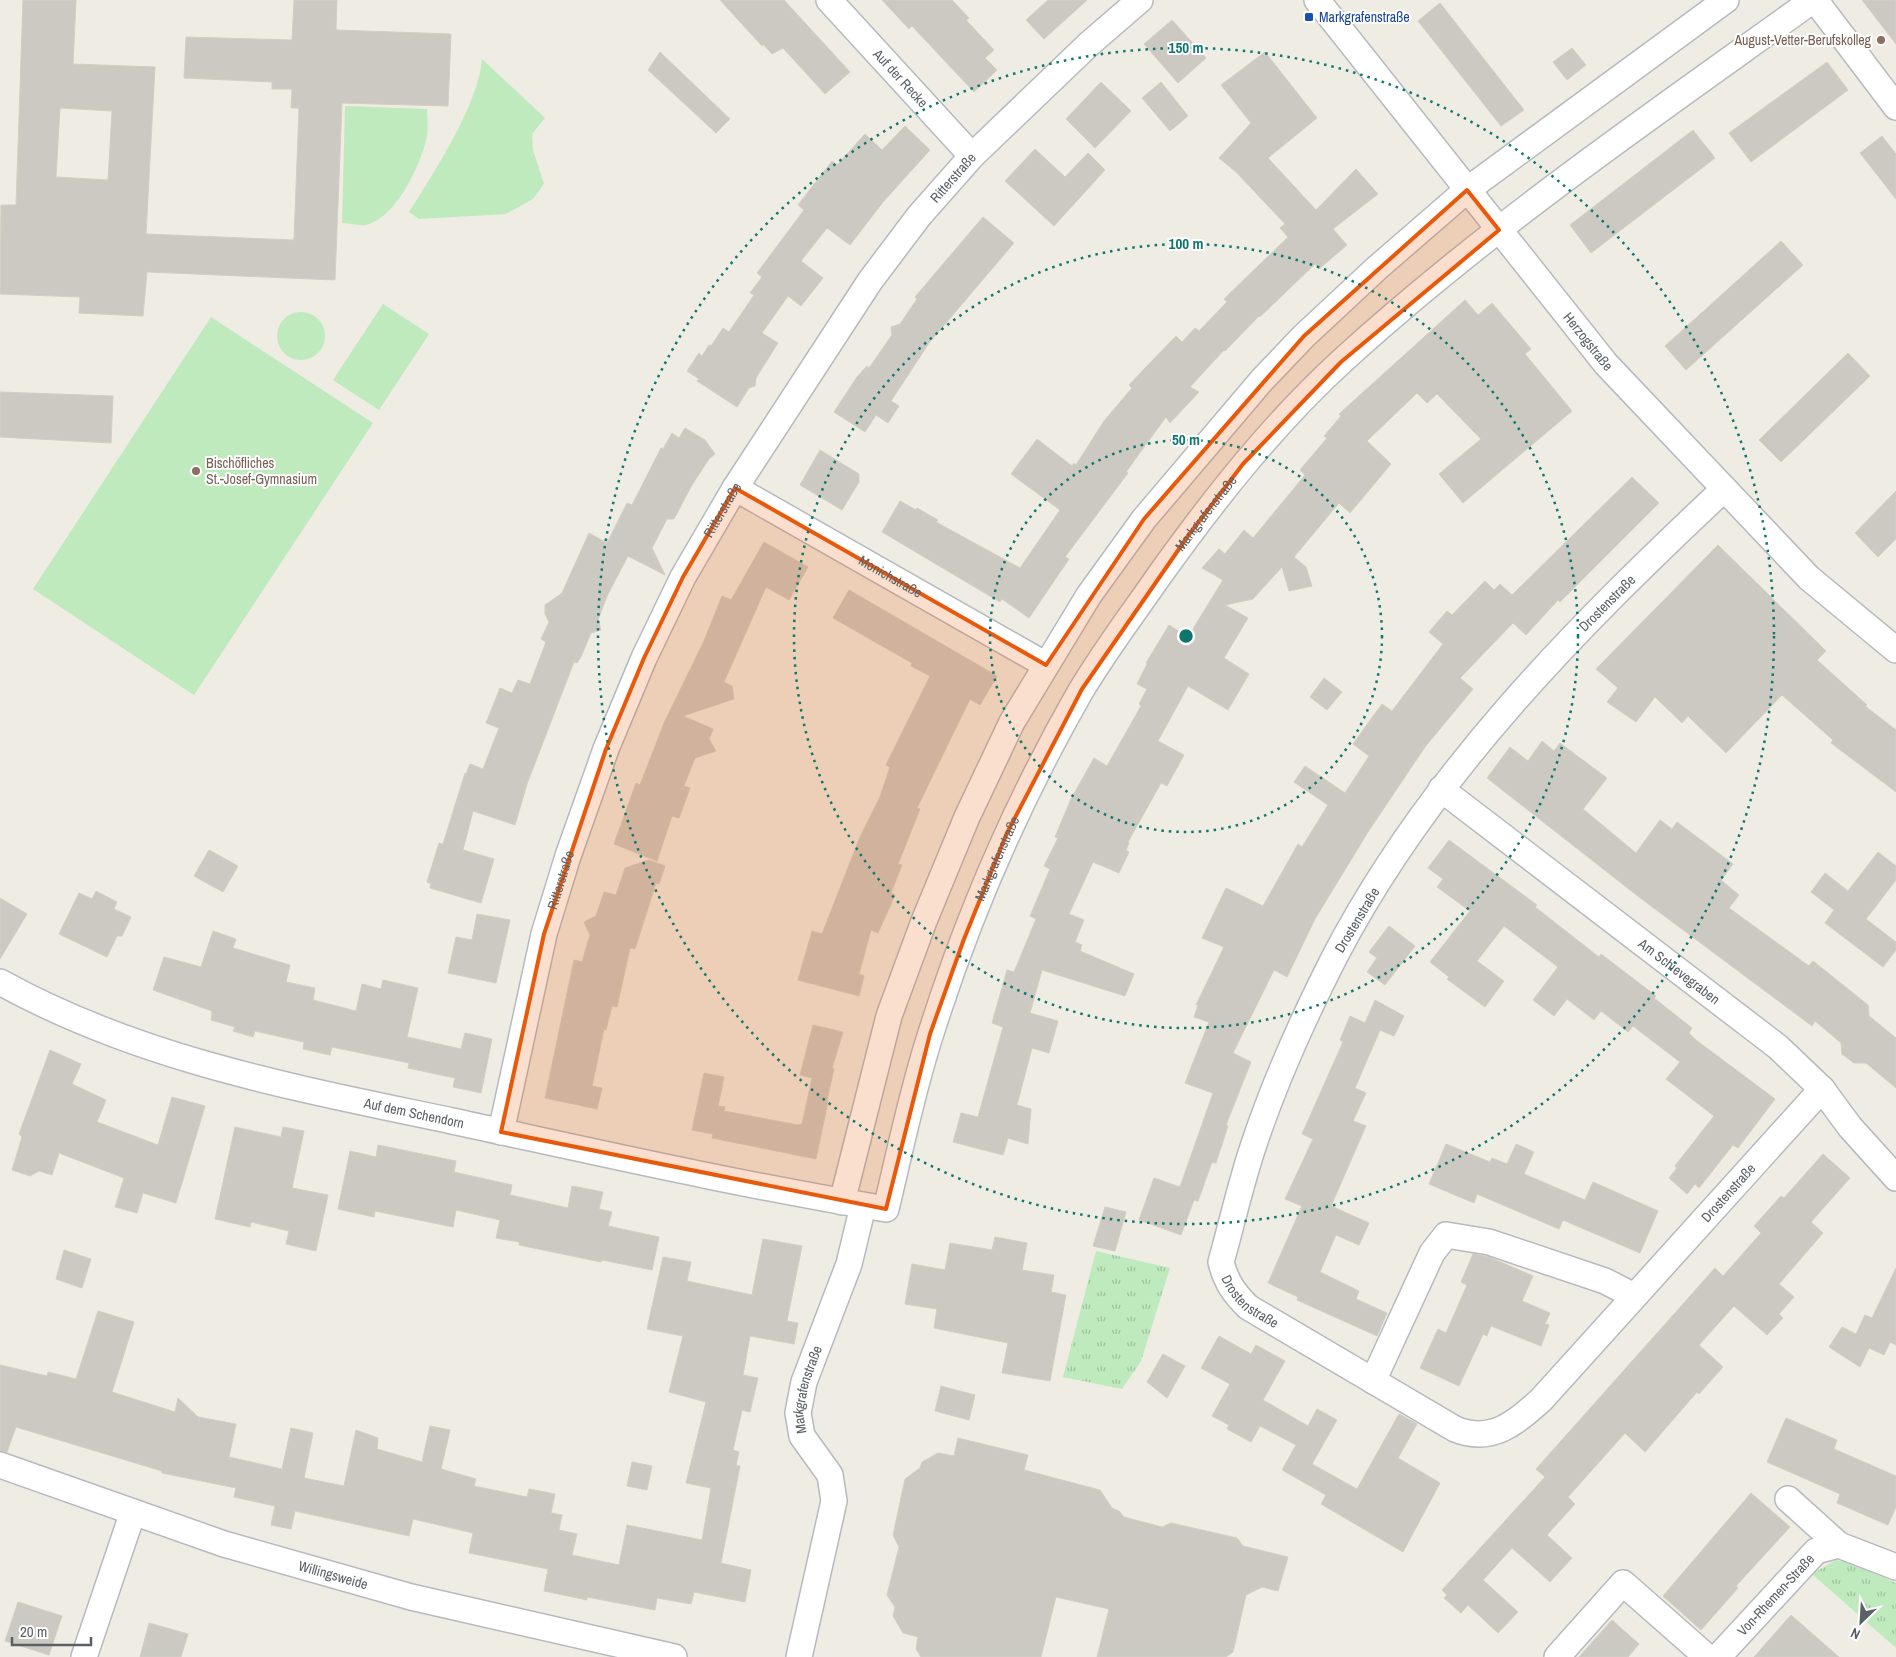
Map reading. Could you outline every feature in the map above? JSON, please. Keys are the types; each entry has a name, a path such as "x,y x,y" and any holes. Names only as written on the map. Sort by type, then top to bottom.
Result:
{"street":[{"name":"Auf der Recke","path":"829,0 972,156"},
{"name":"Ritterstraße","path":"501,1132 544,934 568,856 603,758 644,658 683,577 735,488 870,281 919,216 972,156 1089,44 1140,0"},
{"name":"Herzogstraße","path":"1317,0 1386,84 1498,230 1606,364 1809,578 1896,650"},
{"name":"Markgrafenstraße","path":"799,1657 834,1501 830,1475 802,1436 798,1413 804,1382 849,1264 853,1204 889,1016 924,921 967,817 1008,730 1089,595 1144,519 1256,387 1304,336 1377,268 1467,190 1726,0"},
{"name":"Markgrafenstraße","path":"853,1204 886,1209 930,1034 964,939 1007,833 1050,746 1082,689 1182,543 1243,464 1341,362 1498,230 1814,0"},
{"path":"1814,0 1896,107"},
{"name":"Monichstraße","path":"735,488 1046,665"},
{"name":"Drostenstraße","path":"1724,489 1620,589 1530,682 1441,788 1374,890 1335,957 1310,1009 1254,1144 1222,1262 1225,1279 1233,1292 1248,1307 1455,1429 1470,1436 1490,1433 1514,1424 1541,1400 1822,1089"},
{"name":"Am Schievegraben","path":"1441,788 1778,1047 1822,1089 1850,1127 1896,1178"},
{"name":"Auf dem Schendorn","path":"0,982 46,1008 138,1044 241,1076 501,1132 853,1204"},
{"path":"1374,1381 1432,1252 1446,1235 1489,1242 1605,1281 1634,1296"},
{"name":"Willingsweide","path":"0,1465 224,1544 411,1597 674,1657"},
{"path":"1788,1499 1839,1545 1896,1567"},
{"path":"84,1657 133,1512"},
{"name":"Von-Rhemen-Straße","path":"1718,1657 1816,1551 1839,1545"},
{"path":"1557,1657 1623,1583 1707,1657"}],"highlighted area":[{"path":"1467,190 1499,230 1341,362 1243,464 1188,536 1082,689 1007,833 964,939 930,1034 886,1209 501,1132 544,934 606,749 644,658 683,577 735,488 1046,665 1144,519 1304,336"}],"green space":[{"path":"482,59 545,118 532,134 533,150 544,184 533,199 506,214 419,219 409,212 454,137 473,96"},
{"path":"345,106 427,109 427,136 412,177 396,203 376,221 365,225 342,223"},
{"path":"383,304 429,334 379,410 333,380"},
{"path":"296,312 306,312 318,319 325,331 325,341 318,353 306,360 296,360 288,356 281,349 277,341 277,331 281,323 288,316"},
{"path":"211,317 373,423 194,695 33,589"},
{"path":"1096,1251 1170,1268 1141,1361 1122,1389 1063,1377"},
{"path":"1836,1560 1850,1563 1896,1583 1896,1648 1812,1574"}],"building":[{"path":"23,0 76,0 73,64 155,67 146,234 294,240 299,108 291,108 292,89 272,89 272,82 184,78 186,37 292,40 294,0 337,0 336,30 451,34 448,106 342,103 335,280 147,272 143,316 79,313 80,297 0,294 1,205 16,205","holes":["60,108 112,111 108,180 56,177"]},
{"path":"720,0 784,0 850,72 825,94 783,48 772,54 763,44 762,46"},
{"path":"882,0 952,0 969,18 966,20 994,50 985,58 997,70 974,92 912,26 909,29"},
{"path":"1048,0 1087,0 1044,39 1026,20"},
{"path":"1862,0 1896,0 1896,44"},
{"path":"1440,3 1524,110 1501,126 1418,21"},
{"path":"1172,20 1206,58 1178,83 1144,44"},
{"path":"1572,48 1586,65 1567,80 1553,62"},
{"path":"660,52 730,119 716,133 648,70"},
{"path":"1265,52 1317,118 1268,158 1316,210 1356,169 1378,194 1333,229 1347,245 1319,269 1315,264 1224,350 1190,387 1199,392 1170,423 1166,417 1126,472 1128,473 1065,557 1069,559 1029,618 1002,599 1000,602 882,532 900,501 916,510 917,508 938,520 936,522 1020,568 1060,510 1011,474 1037,439 1072,466 1074,463 1076,465 1104,421 1132,388 1129,385 1176,336 1182,342 1195,328 1199,331 1227,302 1224,299 1288,237 1280,228 1285,224 1236,172 1219,158 1251,123 1221,85"},
{"path":"1827,62 1848,90 1751,162 1729,133"},
{"path":"1101,82 1131,111 1095,148 1066,119"},
{"path":"1161,82 1188,116 1170,131 1142,98"},
{"path":"905,126 930,150 883,202 850,245 827,228 801,261 823,278 801,306 788,296 762,333 778,343 756,378 755,386 749,388 737,407 697,381 699,379 687,371 699,353 702,356 709,345 711,346 723,328 729,332 754,295 750,293 762,277 757,273 804,210 798,205 832,161 837,165 865,134 882,150"},
{"path":"1693,130 1715,158 1591,253 1570,225"},
{"path":"1882,136 1896,154 1896,199 1860,153"},
{"path":"1035,149 1065,177 1088,153 1105,170 1054,226 1005,181"},
{"path":"983,217 1014,243 929,343 891,401 899,406 888,423 876,415 865,432 834,412 857,377 867,366 869,368 892,335 891,327 900,324 917,299 915,297"},
{"path":"1781,241 1803,265 1686,370 1665,346"},
{"path":"1465,300 1478,315 1492,303 1531,349 1525,354 1572,411 1463,503 1439,474 1481,439 1437,394 1427,403 1417,393 1367,441 1391,464 1350,513 1339,503 1294,557 1306,567 1312,586 1289,591 1282,567 1253,599 1225,605 1248,618 1224,658 1249,674 1228,710 1188,686 1158,741 1184,755 1167,786 1161,783 1128,842 1126,850 1129,852 1119,873 1093,862 1069,914 1084,920 1075,942 1082,945 1080,951 1134,974 1125,996 1042,970 1030,1013 1058,1021 1049,1053 1032,1048 1017,1105 1031,1109 1028,1144 1008,1138 1003,1155 953,1142 961,1113 978,1117 1003,1027 992,1023 1007,970 1014,972 1036,919 1030,916 1050,869 1044,866 1058,838 1055,837 1071,799 1094,758 1107,766 1141,706 1139,704 1147,689 1137,684 1146,663 1169,625 1188,637 1223,580 1202,568 1219,549 1225,554 1244,530 1253,538 1305,475 1300,470 1327,438 1324,436 1341,416 1339,414"},
{"path":"1848,353 1870,376 1781,462 1759,440"},
{"path":"0,392 113,396 111,443 0,437"},
{"path":"685,428 705,440 715,454 709,459 692,485 674,519 667,519 652,548 665,575 628,556 607,596 598,620 601,630 591,633 581,657 577,663 574,662 527,784 515,825 473,811 463,850 494,859 481,903 430,888 431,884 427,882 439,843 443,844 465,773 470,764 483,769 499,728 486,723 500,688 512,693 518,680 530,684 546,642 541,639 549,622 545,614 545,605 562,593 589,533 607,543 627,503 632,505 661,448 663,449 672,433 679,438"},
{"path":"820,450 859,474 859,482 842,510 800,485"},
{"path":"1632,477 1659,503 1560,602 1558,600 1526,635 1513,623 1460,678 1473,689 1425,747 1368,832 1315,919 1287,977 1274,970 1233,1053 1251,1062 1226,1125 1228,1126 1216,1163 1212,1162 1198,1201 1194,1200 1181,1235 1139,1220 1154,1178 1180,1187 1213,1093 1185,1083 1209,1022 1194,1017 1198,1005 1196,1005 1224,947 1202,938 1226,888 1263,906 1298,844 1302,847 1328,805 1294,782 1305,766 1345,793 1369,756 1353,744 1382,704 1392,711 1443,644 1429,632 1447,611 1452,615 1485,581 1494,590 1500,584 1512,595"},
{"path":"1896,491 1896,539 1878,557 1855,533"},
{"path":"764,542 808,567 789,600 766,587 724,682 732,686 734,699 683,716 713,729 709,739 716,751 695,758 684,786 690,788 679,818 672,816 657,861 614,844 636,783 640,785 664,723 704,641 722,596 731,600"},
{"path":"1718,545 1826,651 1817,660 1867,705 1865,706 1896,730 1896,792 1831,743 1833,740 1782,695 1726,753 1688,716 1682,723 1655,697 1636,722 1607,702 1618,688 1596,669"},
{"path":"849,590 997,676 980,705 970,699 917,808 920,809 898,864 902,865 891,893 895,895 878,933 871,930 859,974 864,976 859,996 798,980 812,931 822,934 860,837 880,797 890,767 886,765 930,676 911,666 912,663 833,618"},
{"path":"1324,678 1342,692 1327,710 1310,697"},
{"path":"1542,741 1554,751 1560,743 1607,778 1583,809 1636,853 1660,820 1672,829 1677,822 1733,864 1721,880 1739,895 1729,908 1809,966 1813,961 1868,1005 1869,1016 1896,1038 1896,1088 1866,1063 1854,1063 1842,1054 1841,1043 1815,1021 1812,1026 1639,897 1487,778 1510,747 1528,761"},
{"path":"1449,840 1537,905 1535,907 1599,957 1601,954 1656,996 1654,998 1692,1028 1689,1033 1696,1040 1775,1099 1738,1148 1733,1145 1699,1188 1695,1184 1687,1194 1669,1178 1677,1168 1675,1166 1714,1116 1666,1079 1680,1062 1633,1026 1628,1032 1601,1011 1594,1020 1567,999 1554,1016 1533,1000 1558,967 1504,926 1477,961 1504,981 1485,1007 1447,979 1449,977 1430,962 1470,911 1437,887 1443,879 1428,868"},
{"path":"209,850 238,866 223,892 194,876"},
{"path":"1878,852 1896,866 1896,880 1866,919 1896,942 1896,950 1883,967 1825,923 1834,910 1811,892 1825,873 1848,891"},
{"path":"649,860 665,866 659,884 656,883 635,949 630,948 617,1007 612,1006 606,1030 604,1029 592,1086 602,1088 597,1109 545,1098 574,960 582,962 590,935 584,922 596,916 604,892 616,895 625,868"},
{"path":"96,891 117,902 114,909 131,917 122,936 117,936 107,957 59,934 79,893 92,899"},
{"path":"0,898 27,914 0,959"},
{"path":"477,914 510,920 496,983 448,973 456,937 472,940"},
{"path":"1389,926 1415,946 1385,985 1367,972 1377,958 1369,952"},
{"path":"213,931 236,939 233,948 290,965 286,982 315,988 313,1000 356,1011 362,984 381,989 383,980 418,988 407,1037 461,1049 465,1033 492,1039 481,1093 453,1087 455,1078 408,1068 409,1063 332,1047 330,1055 303,1049 304,1042 255,1031 253,1037 233,1031 235,1027 211,1020 212,1011 153,990 164,957 201,967"},
{"path":"1375,1000 1404,1016 1394,1036 1380,1030 1355,1088 1366,1093 1353,1121 1366,1126 1331,1206 1369,1223 1359,1245 1336,1235 1320,1272 1359,1291 1356,1299 1387,1313 1377,1336 1297,1300 1298,1297 1268,1283 1302,1206 1285,1199 1313,1139 1302,1134 1343,1042 1340,1040 1350,1016 1365,1023"},
{"path":"813,1025 843,1032 832,1068 834,1069 816,1159 712,1138 713,1134 692,1130 704,1073 724,1077 718,1106 725,1107 724,1111 798,1125 802,1124 812,1078 800,1075"},
{"path":"50,1050 81,1064 72,1084 106,1100 97,1122 158,1145 172,1097 205,1106 176,1203 143,1193 137,1213 115,1207 124,1178 59,1153 52,1175 39,1171 30,1176 12,1170 22,1137 19,1134"},
{"path":"235,1127 281,1137 283,1127 304,1131 292,1188 328,1195 316,1251 286,1244 289,1231 251,1222 250,1227 215,1219"},
{"path":"1446,1144 1490,1162 1492,1158 1507,1164 1516,1144 1534,1152 1524,1174 1585,1200 1593,1182 1658,1211 1640,1253 1563,1220 1559,1229 1477,1194 1474,1203 1429,1184"},
{"path":"378,1145 456,1161 454,1172 512,1185 510,1195 568,1208 572,1186 603,1192 599,1209 612,1212 608,1226 659,1237 652,1270 602,1260 601,1262 519,1245 519,1242 496,1238 500,1220 456,1210 453,1227 375,1211 374,1217 338,1209 350,1151 376,1157"},
{"path":"1823,1154 1850,1178 1811,1222 1823,1233 1779,1284 1794,1297 1779,1314 1783,1318 1767,1335 1734,1306 1699,1345 1723,1367 1699,1394 1697,1392 1645,1452 1625,1433 1568,1497 1575,1504 1547,1535 1572,1558 1550,1582 1512,1548 1483,1580 1518,1612 1498,1633 1468,1605 1461,1613 1444,1598 1447,1595 1442,1590 1545,1477 1536,1469 1715,1268 1723,1276 1761,1233 1754,1226 1781,1196 1784,1198"},
{"path":"1105,1207 1126,1212 1115,1251 1093,1246"},
{"path":"995,1237 1027,1243 1022,1270 1054,1275 1051,1292 1066,1295 1050,1381 1002,1373 1008,1343 934,1328 937,1309 905,1304 912,1264 945,1270 950,1243 992,1250"},
{"path":"763,1239 802,1246 787,1321 798,1323 794,1344 750,1336 743,1375 758,1378 750,1412 742,1410 733,1450 739,1452 736,1465 740,1466 721,1563 751,1570 745,1602 694,1592 691,1604 657,1598 655,1610 587,1597 587,1600 544,1591 548,1569 469,1553 473,1533 413,1519 409,1536 295,1511 291,1529 271,1525 275,1506 234,1497 236,1488 162,1473 162,1471 16,1427 7,1452 0,1451 0,1365 47,1376 48,1372 76,1379 98,1311 134,1322 112,1392 175,1412 178,1398 198,1417 236,1424 229,1457 282,1469 291,1428 313,1433 304,1478 344,1486 356,1430 378,1438 377,1449 422,1462 430,1426 450,1430 441,1469 476,1479 474,1486 527,1497 529,1489 555,1494 551,1513 562,1515 559,1530 577,1534 572,1555 619,1565 627,1525 702,1540 711,1488 686,1483 706,1402 669,1392 683,1336 647,1329 663,1257 691,1262 687,1281 752,1295"},
{"path":"64,1250 91,1259 82,1288 56,1279"},
{"path":"1473,1254 1489,1257 1533,1276 1522,1301 1550,1313 1545,1324 1549,1325 1541,1346 1491,1326 1487,1336 1483,1334 1459,1386 1420,1368 1438,1329 1446,1333 1467,1285 1461,1282"},
{"path":"1896,1268 1896,1345 1890,1342 1884,1355 1869,1348 1860,1367 1829,1347 1842,1327 1856,1334 1865,1315 1872,1318"},
{"path":"1219,1336 1251,1354 1256,1345 1285,1361 1263,1400 1308,1426 1317,1409 1337,1420 1312,1464 1357,1489 1399,1414 1417,1424 1398,1458 1440,1483 1403,1552 1321,1504 1326,1495 1282,1470 1296,1445 1260,1426 1251,1442 1227,1429 1229,1425 1212,1416 1230,1384 1201,1368"},
{"path":"1163,1354 1185,1366 1167,1398 1147,1382"},
{"path":"941,1386 975,1395 969,1420 935,1411"},
{"path":"1786,1418 1837,1440 1834,1449 1896,1476 1896,1507 1888,1525 1837,1503 1840,1494 1767,1462"},
{"path":"958,1438 1028,1455 1024,1470 1100,1490 1112,1508 1119,1511 1124,1517 1162,1527 1171,1523 1237,1538 1243,1546 1288,1557 1278,1591 1262,1587 1246,1595 1233,1652 1226,1657 1097,1657 1109,1609 1056,1597 1041,1657 921,1657 916,1649 918,1637 903,1633 893,1616 895,1607 887,1595 899,1547 893,1535 905,1479 920,1468 922,1462 938,1453 954,1456"},
{"path":"632,1462 652,1466 647,1490 627,1486"},
{"path":"1751,1493 1790,1527 1736,1586 1738,1588 1701,1630 1663,1596"},
{"path":"18,1602 62,1616 49,1655 5,1641"},
{"path":"1791,1615 1839,1657 1754,1657"},
{"path":"1612,1620 1639,1644 1628,1657 1579,1657"},
{"path":"149,1623 188,1634 181,1657 140,1657"}],"place":[{"name":"Markgrafenstraße","path":"1309,17"},
{"name":"August-Vetter-Berufskolleg","path":"1881,40"},
{"name":"Bischöfliches St.-Josef-Gymnasium","path":"196,471"}]}
